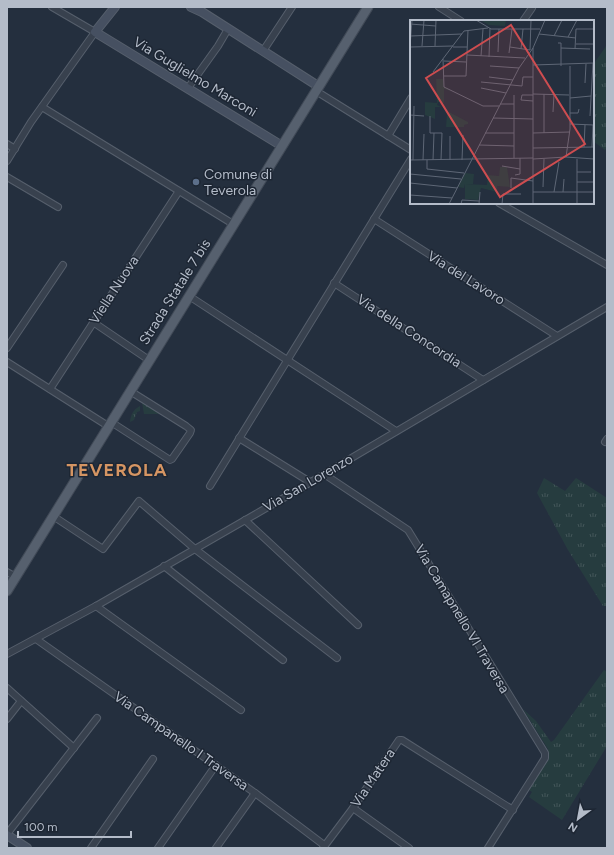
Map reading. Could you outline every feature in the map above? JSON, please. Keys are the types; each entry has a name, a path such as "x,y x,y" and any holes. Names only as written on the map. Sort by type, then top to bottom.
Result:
{"main road":[{"name":"Strada Statale 7 bis","path":"7,591 368,7"}],"street":[{"path":"52,7 95,32"},
{"path":"7,161 42,107 95,32 115,7"},
{"path":"191,7 202,12 263,51 410,149"},
{"path":"263,51 292,7"},
{"path":"439,7 459,20"},
{"path":"524,20 532,8"},
{"path":"188,88 218,46 228,29"},
{"name":"Via Guglielmo Marconi","path":"95,32 282,146"},
{"path":"388,136 410,100"},
{"path":"42,107 233,224"},
{"path":"7,144 15,149"},
{"path":"210,486 410,161"},
{"path":"7,177 58,207"},
{"name":"Viella Nuova","path":"50,389 179,191"},
{"path":"501,204 607,265"},
{"name":"Via del Lavoro","path":"374,219 557,336"},
{"path":"7,348 63,265"},
{"name":"Via della Concordia","path":"334,283 483,380"},
{"path":"189,296 396,431"},
{"name":"Via San Lorenzo","path":"7,654 96,606 195,549 607,307"},
{"path":"93,322 149,360"},
{"path":"7,362 170,460 191,430 130,391"},
{"path":"239,438 310,482"},
{"name":"Via Camapnello VI Traversa","path":"324,474 408,530 545,753 545,758 513,810"},
{"path":"53,516 103,549 139,501 195,549 337,658"},
{"path":"245,520 358,625"},
{"path":"164,566 282,660"},
{"path":"7,572 16,577"},
{"path":"96,606 241,710"},
{"name":"Via Campanello I Traversa","path":"36,639 255,793 324,846"},
{"path":"7,688 74,748"},
{"path":"7,719 21,700"},
{"path":"27,848 7,834 98,718"},
{"name":"Via Matera","path":"324,846 353,808 399,740 402,740 513,810"},
{"path":"91,848 153,758"},
{"path":"158,848 216,765"},
{"path":"216,848 255,793"},
{"path":"353,808 409,848"},
{"path":"488,848 513,810"}],"green space":[{"path":"607,45 607,147 605,150 594,142 595,62"},
{"path":"142,402 161,413 144,414"},
{"path":"140,406 140,411 137,412 134,420 130,422 133,412"},
{"path":"544,478 565,491 576,478 607,498 607,606 603,606 568,550 537,493"},
{"path":"604,670 607,672 607,746 562,820 529,797 532,792 523,786 548,749 523,709 536,721 551,742 554,740"}],"place":[{"name":"Comune di Teverola","path":"196,182"}],"district":[{"name":"TEVEROLA","path":"117,470"}]}
